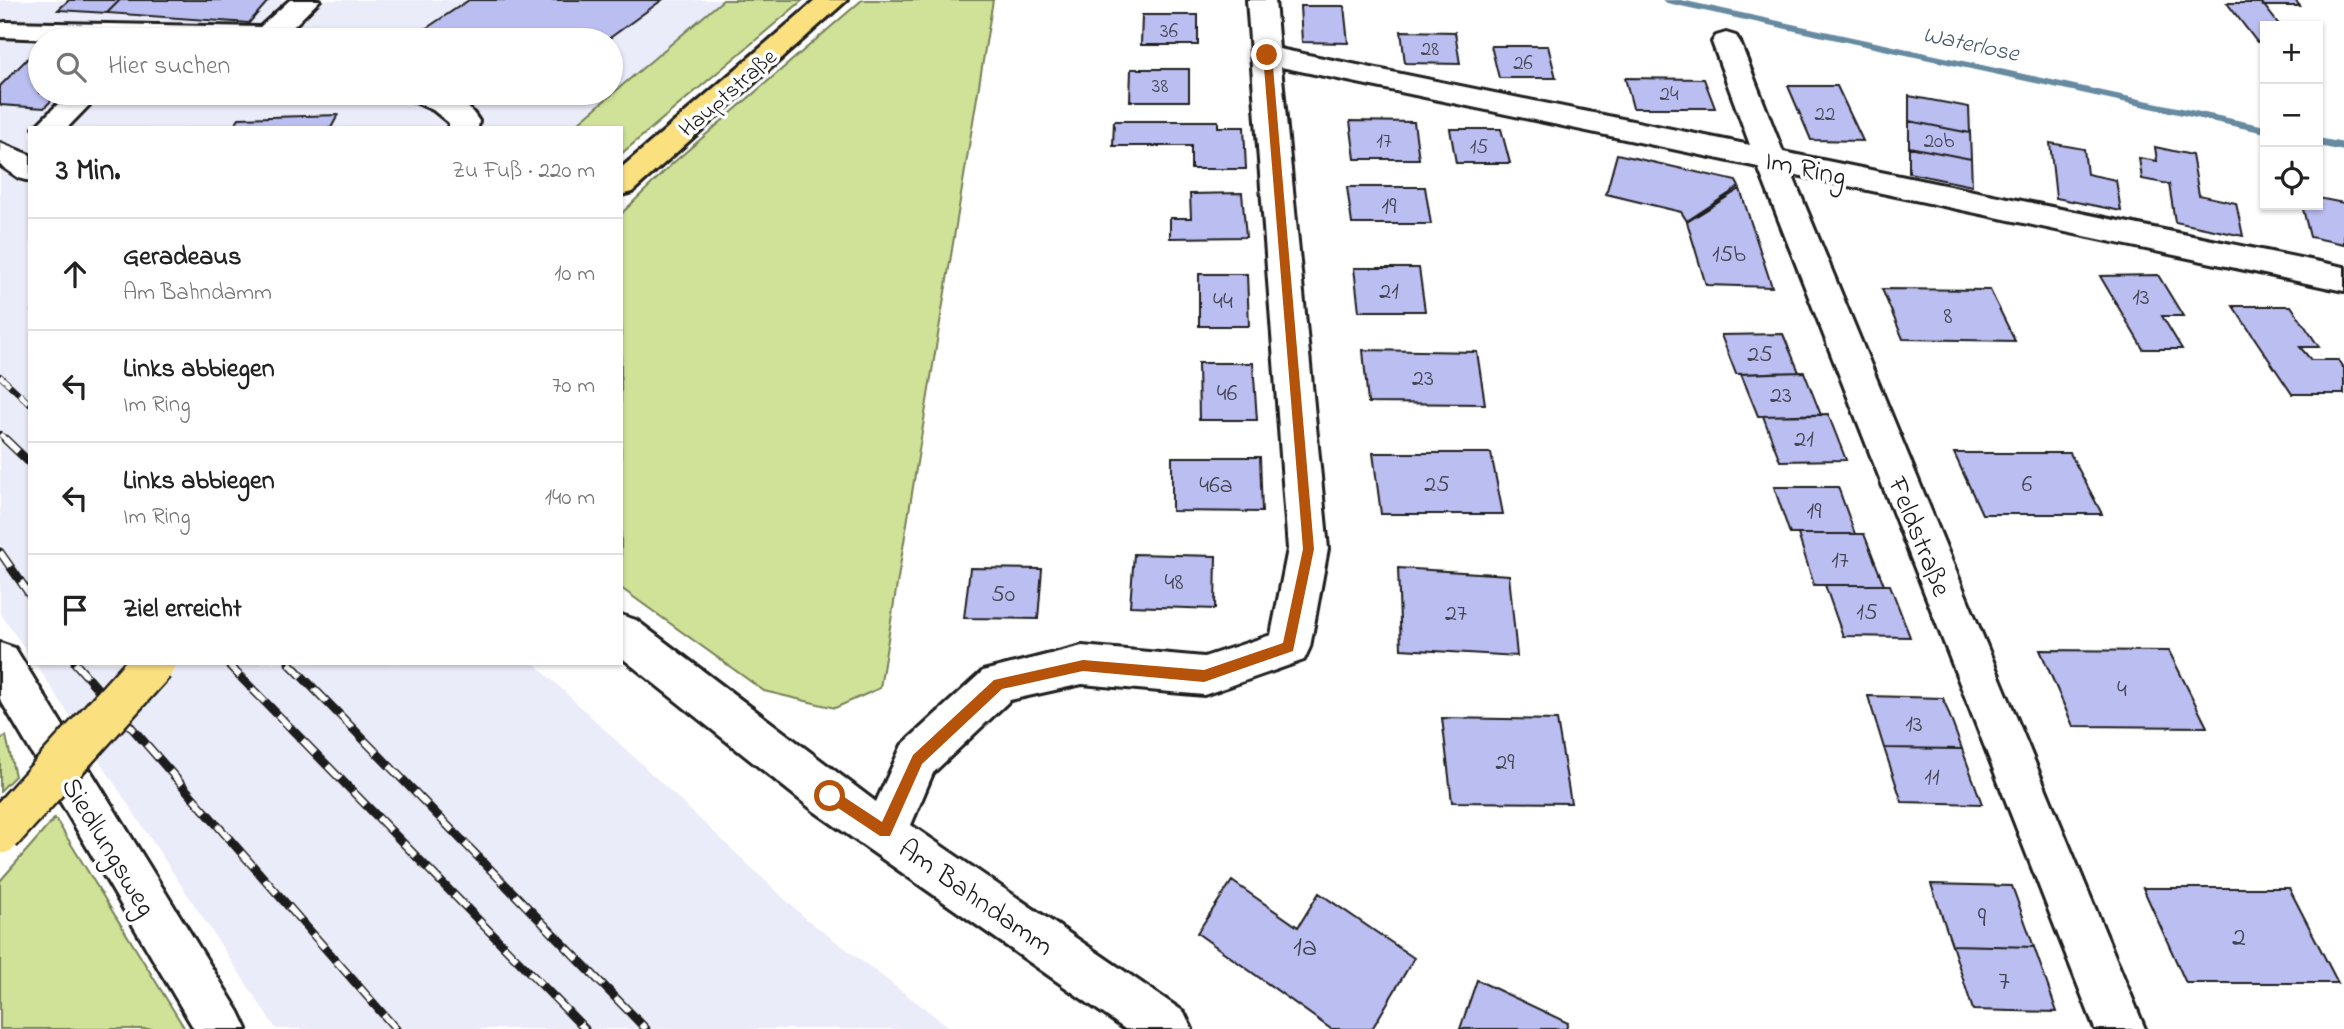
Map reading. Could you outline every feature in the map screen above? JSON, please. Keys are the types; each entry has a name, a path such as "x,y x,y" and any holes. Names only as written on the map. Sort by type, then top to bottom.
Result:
{"main road":[{"name":"Hauptstraße","path":"623,183 833,0"},
{"path":"0,832 151,665"}],"street":[{"path":"2,32 24,0"},
{"path":"287,28 306,0"},
{"path":"885,832 917,759 998,684 1083,665 1204,676 1289,647 1308,549 1261,0"},
{"path":"2,32 28,33"},
{"name":"Feldstraße","path":"1726,41 1771,160 2120,1029"},
{"name":"Im Ring","path":"1267,55 2344,279"},
{"path":"51,126 73,105"},
{"path":"446,105 464,121 463,126"},
{"name":"Am Bahndamm","path":"623,635 830,796 1167,1029"},
{"name":"Siedlungsweg","path":"0,661 222,1029"}],"shaded area":[{"path":"0,0 723,0 623,85 623,28 28,28 28,105 599,105 574,126 28,126 28,653 0,613"},
{"path":"36,665 536,665 805,918 952,1029 276,1029"}],"green space":[{"path":"723,0 803,0 623,152 623,126 574,126 599,105 623,105 623,85"},
{"path":"862,0 993,0 880,688 835,708 764,691 623,589 623,212 673,163"},
{"path":"6,736 15,776 0,791 0,739"},
{"path":"55,818 185,1029 0,1029 0,881"}],"building":[{"path":"69,0 120,0 107,13 58,10"},
{"path":"120,0 269,0 249,23 107,13"},
{"path":"469,0 662,0 623,28 427,28"},
{"path":"2259,0 2295,0 2300,6 2263,6"},
{"path":"2227,3 2262,3 2276,21 2260,21 2260,42 2257,42"},
{"path":"1300,6 1344,6 1348,43 1302,42"},
{"path":"1142,15 1198,15 1198,45 1141,45"},
{"path":"1401,31 1455,32 1460,64 1405,63"},
{"path":"1491,46 1548,46 1556,78 1499,78"},
{"path":"28,58 28,105 47,105 44,108 0,105 0,86"},
{"path":"1131,69 1189,69 1189,101 1130,101"},
{"path":"1625,78 1704,79 1715,108 1633,108"},
{"path":"1788,86 1837,86 1863,141 1811,140"},
{"path":"1909,96 1969,107 1970,133 1909,121"},
{"path":"338,115 332,126 234,126 239,118"},
{"path":"1114,121 1218,121 1218,127 1244,127 1246,169 1191,169 1191,146 1113,146"},
{"path":"1350,121 1414,122 1419,159 1355,159"},
{"path":"1909,121 1970,133 1971,159 1909,147"},
{"path":"1450,129 1501,129 1510,163 1456,163"},
{"path":"2050,143 2084,149 2087,174 2116,180 2121,211 2056,198"},
{"path":"1909,147 1971,159 1972,186 1909,173"},
{"path":"2155,147 2192,155 2199,195 2236,203 2243,236 2175,222 2169,184 2142,179 2139,158 2157,161"},
{"path":"1617,154 1736,181 1739,187 1687,221 1681,212 1606,194"},
{"path":"1347,187 1425,187 1431,224 1352,224"},
{"path":"1740,189 1772,287 1706,285 1687,222"},
{"path":"1242,193 1246,237 1170,238 1170,218 1191,218 1190,194"},
{"path":"2323,199 2344,203 2344,244 2310,237 2303,210 2323,210"},
{"path":"1354,268 1419,268 1425,311 1359,311"},
{"path":"1199,274 1247,274 1249,326 1199,326"},
{"path":"2158,275 2183,316 2162,316 2182,349 2143,349 2100,276"},
{"path":"1882,289 1990,290 2015,341 1903,339"},
{"path":"2233,306 2291,306 2319,347 2300,347 2311,360 2338,360 2344,369 2344,394 2292,394"},
{"path":"1783,334 1799,372 1736,374 1721,335"},
{"path":"1363,350 1477,352 1485,404 1368,403"},
{"path":"1198,363 1253,363 1257,420 1199,420"},
{"path":"1804,372 1821,415 1758,416 1741,374"},
{"path":"1828,414 1846,460 1780,461 1763,416"},
{"path":"1373,453 1491,453 1503,514 1381,514"},
{"path":"1954,453 2070,453 2102,514 1982,514"},
{"path":"1172,457 1260,457 1262,512 1172,511"},
{"path":"1774,487 1838,487 1855,534 1790,534"},
{"path":"1798,534 1864,534 1884,585 1814,585"},
{"path":"1134,554 1216,556 1215,609 1130,606"},
{"path":"970,568 1042,569 1038,619 964,618"},
{"path":"1398,568 1509,575 1517,656 1401,649"},
{"path":"1825,585 1890,585 1910,637 1843,636"},
{"path":"2040,650 2169,651 2207,727 2073,726"},
{"path":"1868,696 1943,698 1962,749 1884,748"},
{"path":"1442,718 1557,720 1571,803 1452,802"},
{"path":"1884,748 1962,749 1982,804 1902,802"},
{"path":"1232,881 1298,927 1319,893 1414,958 1372,1029 1331,1029 1197,933"},
{"path":"1931,884 2012,886 2034,947 1952,945"},
{"path":"2143,888 2289,888 2338,983 2186,983"},
{"path":"1952,945 2034,947 2057,1012 1973,1010"},
{"path":"1477,980 1568,1023 1566,1029 1460,1029"}],"waterway":[{"name":"Waterlose","path":"1667,0 2260,129"},
{"name":"Waterlose","path":"2323,143 2344,147"}],"railway":[{"path":"0,376 28,402"},
{"path":"0,434 5,439"},
{"path":"5,439 28,461"},
{"path":"0,552 28,592"},
{"path":"77,665 396,1029"},
{"path":"229,665 585,1029"},
{"path":"291,665 646,1029"}],"route":[{"path":"830,796 885,832 917,759 998,684 1083,665 1204,676 1289,647 1308,549 1267,55"}]}
